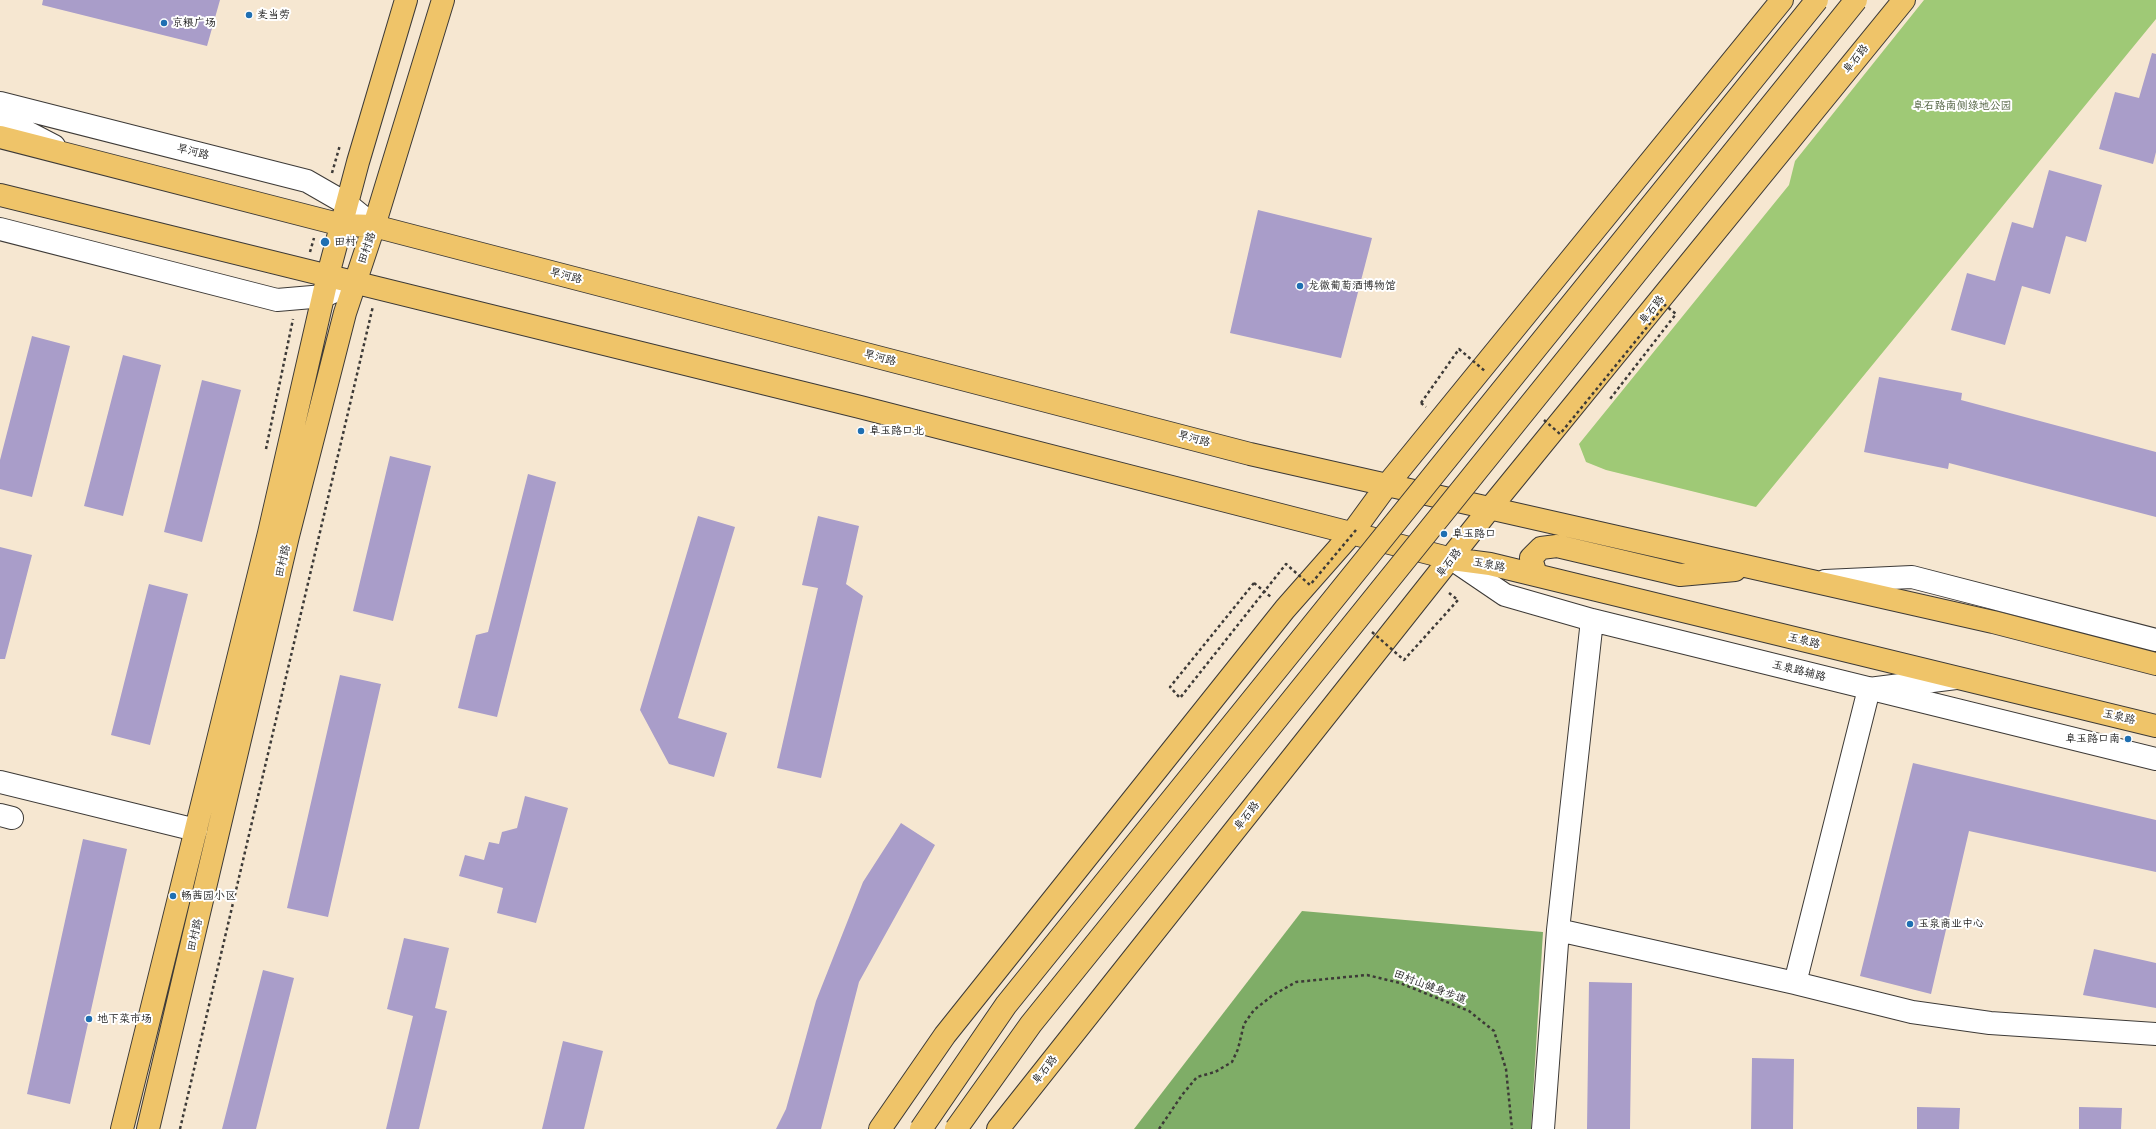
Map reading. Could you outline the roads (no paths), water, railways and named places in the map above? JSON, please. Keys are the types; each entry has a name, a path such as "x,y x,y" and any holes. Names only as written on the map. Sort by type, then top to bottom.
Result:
{"main road":[{"name":"田村路","path":"122,1129 196,830 326,285 406,0"},
{"name":"田村路","path":"148,1129 288,536 345,313 374,226 443,0"},
{"path":"880,1129 955,1022 1285,609 1354,532 1387,485 1782,0"},
{"path":"921,1129 1006,1005 1817,0"},
{"path":"956,1129 1030,1024 1856,0"},
{"name":"阜石路","path":"998,1129 1452,559 1491,507 1904,0"},
{"name":"旱河路","path":"0,137 74,157 345,215 374,226 1250,454 1491,507"},
{"path":"0,195 42,205 326,285 355,282 868,409 1354,532"},
{"path":"1491,507 1808,582 1993,622 2156,664"},
{"name":"玉泉路","path":"1354,532 1452,559 1490,564 2156,726"},
{"path":"1536,575 1532,558 1541,548 1557,546 1680,575 1754,569"}],"street":[{"name":"旱河路","path":"0,103 307,181 345,215"},
{"path":"0,118 74,157"},
{"path":"0,205 42,205"},
{"path":"0,230 277,300 326,285"},
{"name":"玉泉路辅路","path":"1452,559 1506,595 1592,620 2156,759"},
{"path":"1808,582 1912,577 2156,640"},
{"path":"1543,1129 1558,930 1592,620"},
{"path":"1795,982 1869,689 1957,678"},
{"path":"0,782 196,830"},
{"path":"1558,930 1795,982 1912,1012 1990,1023 2156,1034"}],"place":[{"name":"麦当劳","path":"249,15"},
{"name":"京粮广场","path":"164,23"},
{"name":"田村","path":"325,242"},
{"name":"龙徽葡萄酒博物馆","path":"1300,286"},
{"name":"阜玉路口北","path":"861,431"},
{"name":"阜玉路口","path":"1444,534"},
{"name":"阜玉路口南","path":"2128,739"},
{"name":"畅茜园小区","path":"173,896"},
{"name":"玉泉商业中心","path":"1910,924"},
{"name":"地下菜市场","path":"89,1019"}],"park label":[{"name":"阜石路南侧绿地公园","path":"1962,106"}]}
